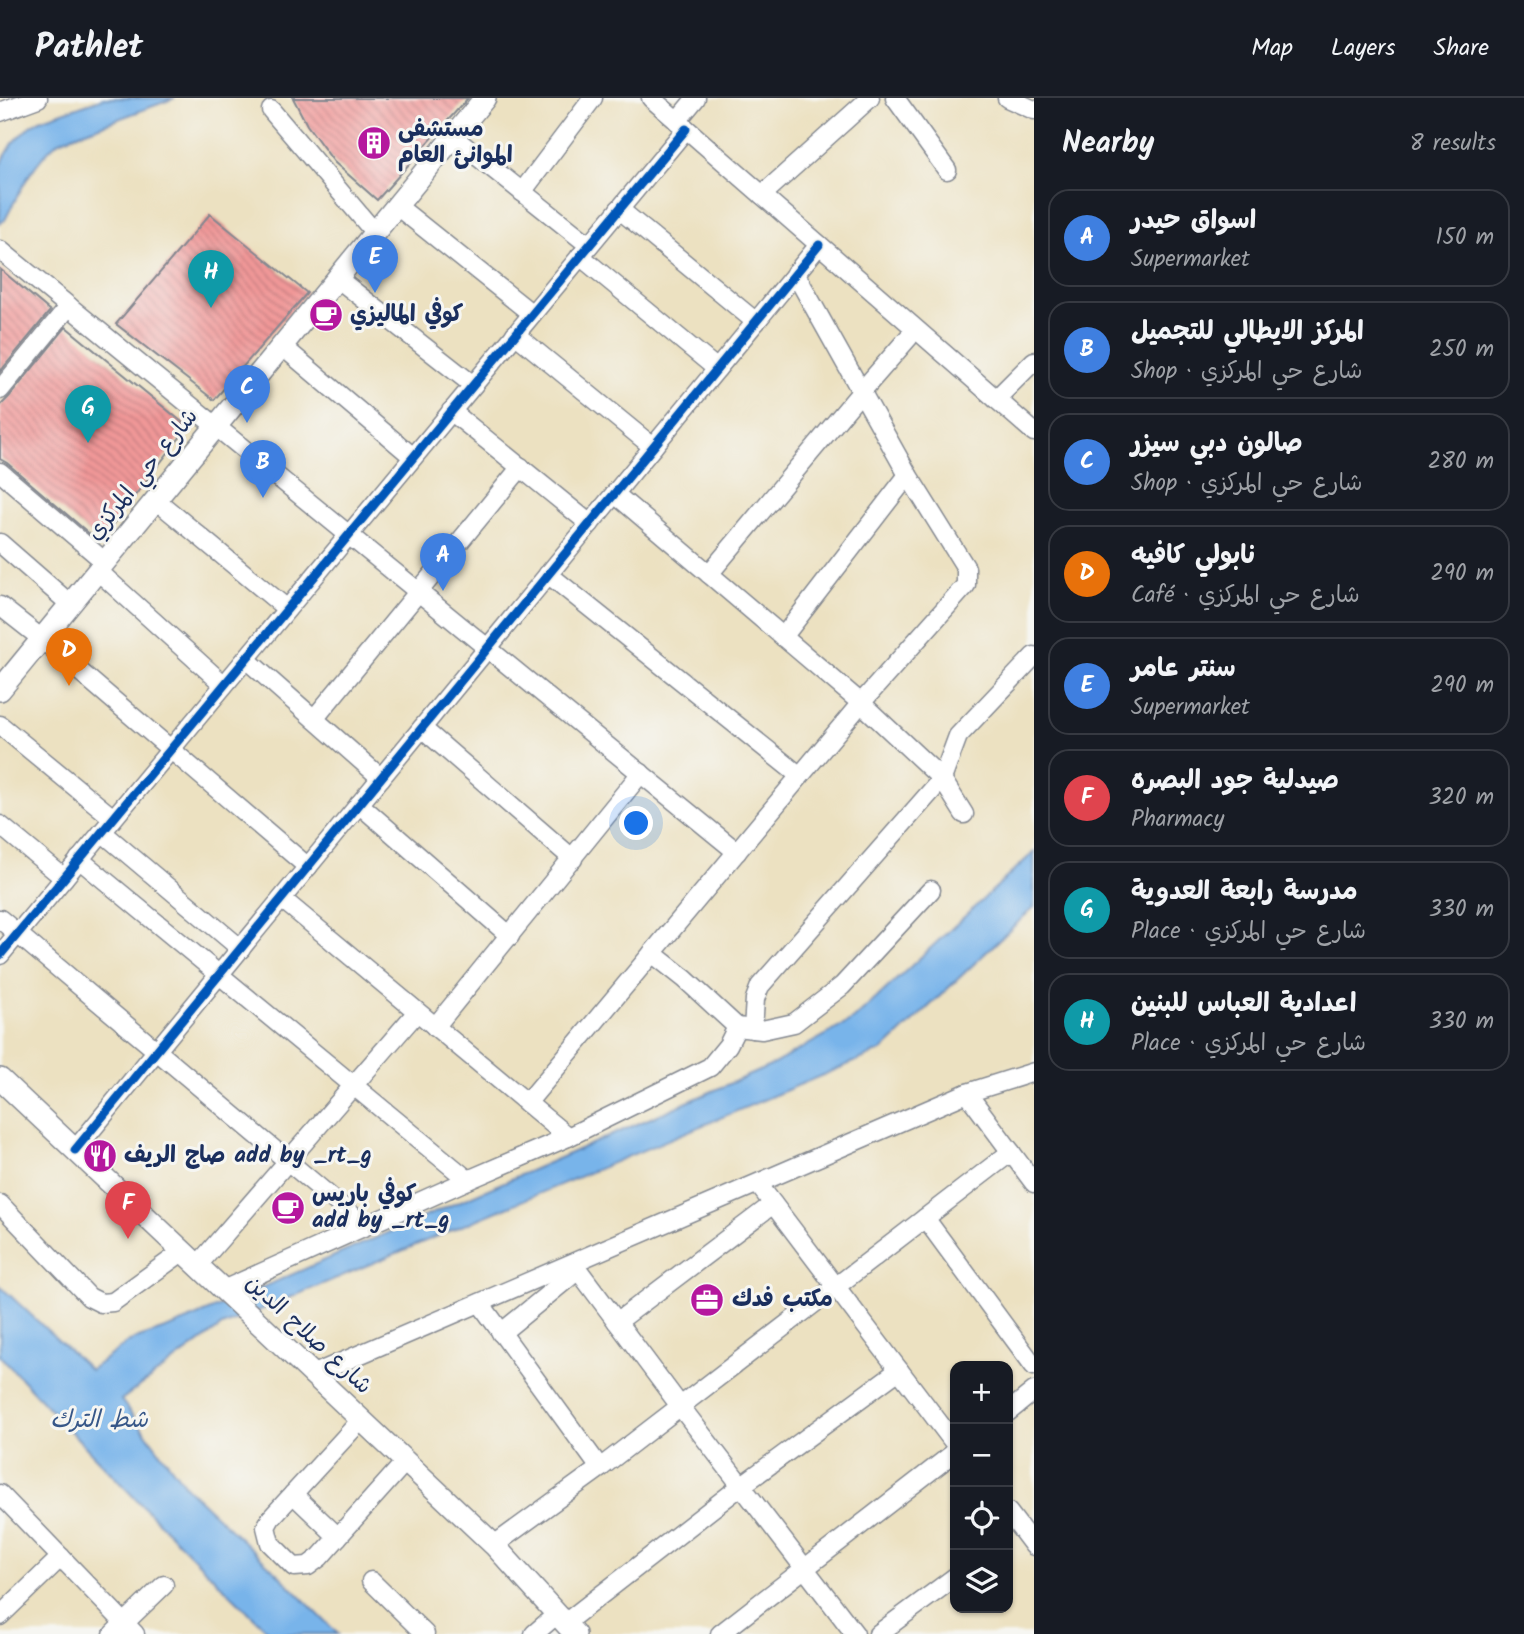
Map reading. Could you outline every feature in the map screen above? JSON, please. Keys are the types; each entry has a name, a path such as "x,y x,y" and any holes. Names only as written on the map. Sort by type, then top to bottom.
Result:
{"main road":[{"name":"شارع حي المركزي","path":"0,690 485,98"},
{"name":"شارع صلاح الدين","path":"0,1079 494,1545 566,1623"}],"street":[{"path":"0,112 38,98"},
{"path":"522,192 593,98"},
{"path":"650,98 1034,432"},
{"path":"0,955 620,209 681,125 696,98"},
{"path":"762,195 870,98"},
{"path":"895,98 947,170"},
{"path":"1007,98 1034,110"},
{"path":"271,110 375,233"},
{"path":"453,137 522,192 717,369"},
{"path":"397,206 532,314"},
{"path":"620,209 756,322"},
{"path":"75,1150 819,245"},
{"path":"0,250 737,852"},
{"path":"527,1103 861,703 966,585 966,568 908,475 795,273"},
{"path":"337,278 473,385"},
{"path":"0,390 69,306"},
{"path":"515,334 653,446"},
{"path":"709,574 909,337"},
{"path":"282,346 413,457"},
{"path":"996,399 1034,360"},
{"path":"451,411 590,524"},
{"path":"314,719 520,467"},
{"path":"0,472 224,685"},
{"path":"783,637 908,475"},
{"path":"615,494 861,703 942,779 964,814"},
{"path":"156,500 287,609"},
{"path":"0,543 70,604"},
{"path":"548,574 800,776"},
{"path":"0,606 308,867"},
{"path":"223,1290 568,1137 710,1067 745,1028 760,986 942,779 958,736 1034,656"},
{"path":"246,659 381,778"},
{"path":"0,724 241,949"},
{"path":"422,728 573,859"},
{"path":"435,1027 641,774"},
{"path":"359,804 510,936"},
{"path":"0,825 64,878"},
{"path":"79,859 468,1180"},
{"path":"652,953 745,1028 762,1030 794,1023 842,986 932,890"},
{"path":"282,899 568,1137"},
{"path":"0,919 365,1226"},
{"path":"0,1204 89,1297 101,1303 113,1302 190,1259 288,1161 417,1012"},
{"path":"312,1375 480,1303 576,1267 967,1093 1034,1072"},
{"path":"967,1093 1034,1183"},
{"path":"494,1545 600,1468 1011,1152"},
{"path":"758,1184 950,1438"},
{"path":"617,1322 773,1204"},
{"path":"925,1218 1034,1366"},
{"path":"576,1267 855,1634"},
{"path":"501,1332 576,1267"},
{"path":"480,1303 600,1468"},
{"path":"534,1634 566,1623 741,1486 898,1370"},
{"path":"1013,1408 1034,1391"},
{"path":"361,1420 271,1518 266,1527 270,1543 294,1567 307,1566 320,1557 405,1462"},
{"path":"725,1632 950,1456"},
{"path":"0,1494 61,1557 124,1630 164,1585"},
{"path":"293,1494 338,1537"},
{"path":"1014,1534 1034,1546"},
{"path":"0,1616 61,1557"},
{"path":"371,1581 425,1634"},
{"path":"878,1634 950,1581"}],"water":[{"path":"103,98 175,98 59,141 34,168 5,220 0,223 0,165 13,143 40,120"},
{"name":"شط الترك","path":"1034,852 1034,907 883,1050 222,1326 121,1400 187,1488 338,1634 271,1634 134,1497 0,1356 0,1286 90,1370 130,1341 174,1326 770,1066 854,1019"}],"building":[{"name":"مستشفى الموانئ العام","path":"293,98 468,98 377,200 334,162 307,125"},
{"path":"210,214 307,293 214,400 116,324"},
{"path":"0,269 50,311 0,372"},
{"path":"66,327 188,427 99,542 0,459 0,406"}],"cycle path":[{"path":"0,955 686,129"},
{"path":"75,1150 819,245"}],"place":[{"name":"مستشفى الموانئ العام","path":"374,143"},
{"name":"سنتر عامر","path":"375,293"},
{"name":"اعدادية العباس للبنين","path":"211,308"},
{"name":"كوفي الماليزي","path":"326,315"},
{"name":"صالون دبي سيزر","path":"247,423"},
{"name":"مدرسة رابعة العدوية","path":"88,443"},
{"name":"المركز الايطالي للتجميل","path":"263,498"},
{"name":"اسواق حيدر","path":"443,591"},
{"name":"نابولي كافيه","path":"69,686"},
{"name":"صاج الريف add by _rt_g","path":"100,1156"},
{"name":"كوفي باريس add by _rt_g","path":"288,1208"},
{"name":"صيدلية جود البصره","path":"128,1239"},
{"name":"مكتب فدك","path":"707,1300"}]}
